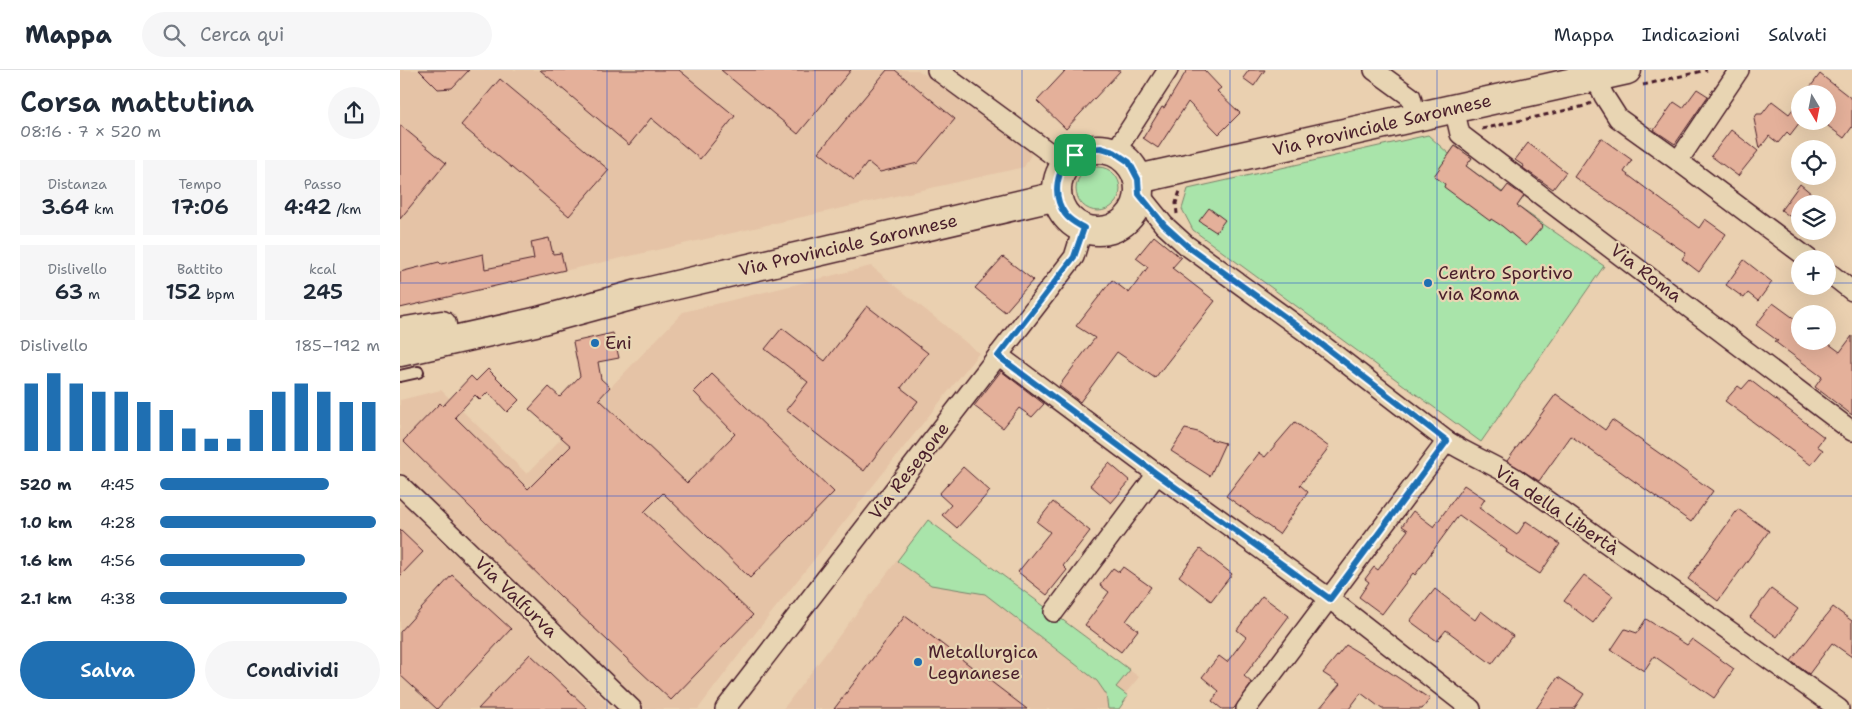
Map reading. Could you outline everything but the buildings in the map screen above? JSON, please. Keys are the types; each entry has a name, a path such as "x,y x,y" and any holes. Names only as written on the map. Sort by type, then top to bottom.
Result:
{"main road":[{"name":"Via Provinciale Saronnese","path":"1139,186 1416,117 1458,121 1635,78"},
{"path":"1101,148 1114,152 1129,162 1139,186 1133,212 1120,225 1102,230 1084,228 1066,216 1060,206 1057,196 1058,180 1065,164 1075,155 1101,148"},
{"name":"Via Provinciale Saronnese","path":"400,352 535,322 638,294 1057,196"},
{"name":"Via Provinciale Saronnese","path":"400,332 534,309 638,294"}],"street":[{"path":"937,70 1065,164"},
{"path":"1114,152 1168,70"},
{"path":"1374,70 1411,97 1416,117"},
{"path":"1678,160 1739,70"},
{"path":"1599,87 1618,118 1678,160 1797,250"},
{"name":"Via Roma","path":"1458,121 1603,240 1852,430"},
{"name":"Via della Libertà","path":"1139,186 1164,225 1186,245 1303,330 1447,441 1472,456 1500,468 1515,478 1839,709"},
{"name":"Via Resegone","path":"726,709 1074,257 1084,228"},
{"path":"1836,278 1852,291"},
{"path":"998,356 1330,599 1471,709"},
{"path":"1246,709 1447,441"},
{"path":"1054,612 1157,474"},
{"name":"Via Valfurva","path":"400,485 632,709"}],"lane":[{"path":"400,376 418,372"}],"path":[{"path":"1635,78 1707,70"},
{"path":"1458,121 1585,106 1599,87"},
{"path":"1180,220 1177,214 1176,203 1180,191 1184,187"}],"shaded area":[{"path":"400,70 918,70 1034,149 1024,167 400,308"},
{"path":"871,266 979,353 757,631 698,709 645,709 400,471 400,400 441,390 527,474 683,312"},
{"path":"400,500 613,709 400,709"},
{"path":"928,520 1139,677 1125,694 1128,696 1119,709 783,709"}],"green space":[{"name":"Centro Sportivo via Roma","path":"1428,135 1449,154 1455,146 1472,158 1466,166 1502,192 1508,186 1523,198 1517,206 1604,266 1481,442 1193,230 1182,209 1188,189"},
{"path":"1094,167 1102,167 1114,173 1120,189 1114,205 1102,211 1094,211 1082,205 1076,193 1076,185 1082,173"},
{"path":"928,520 1130,670 1116,687 1128,696 1119,709 1108,709 1106,694 1097,681 985,594 931,585 897,561"}],"place":[{"name":"Centro Sportivo via Roma","path":"1428,283"},
{"name":"Eni","path":"595,343"},
{"name":"Metallurgica Legnanese","path":"918,662"}],"route":[{"path":"1101,148 1123,156 1135,170 1139,194 1164,225 1186,245 1303,330 1447,441 1330,599 998,356 1074,257 1084,228 1066,216 1060,206 1057,188 1058,180 1065,164 1075,155 1101,148"}]}
